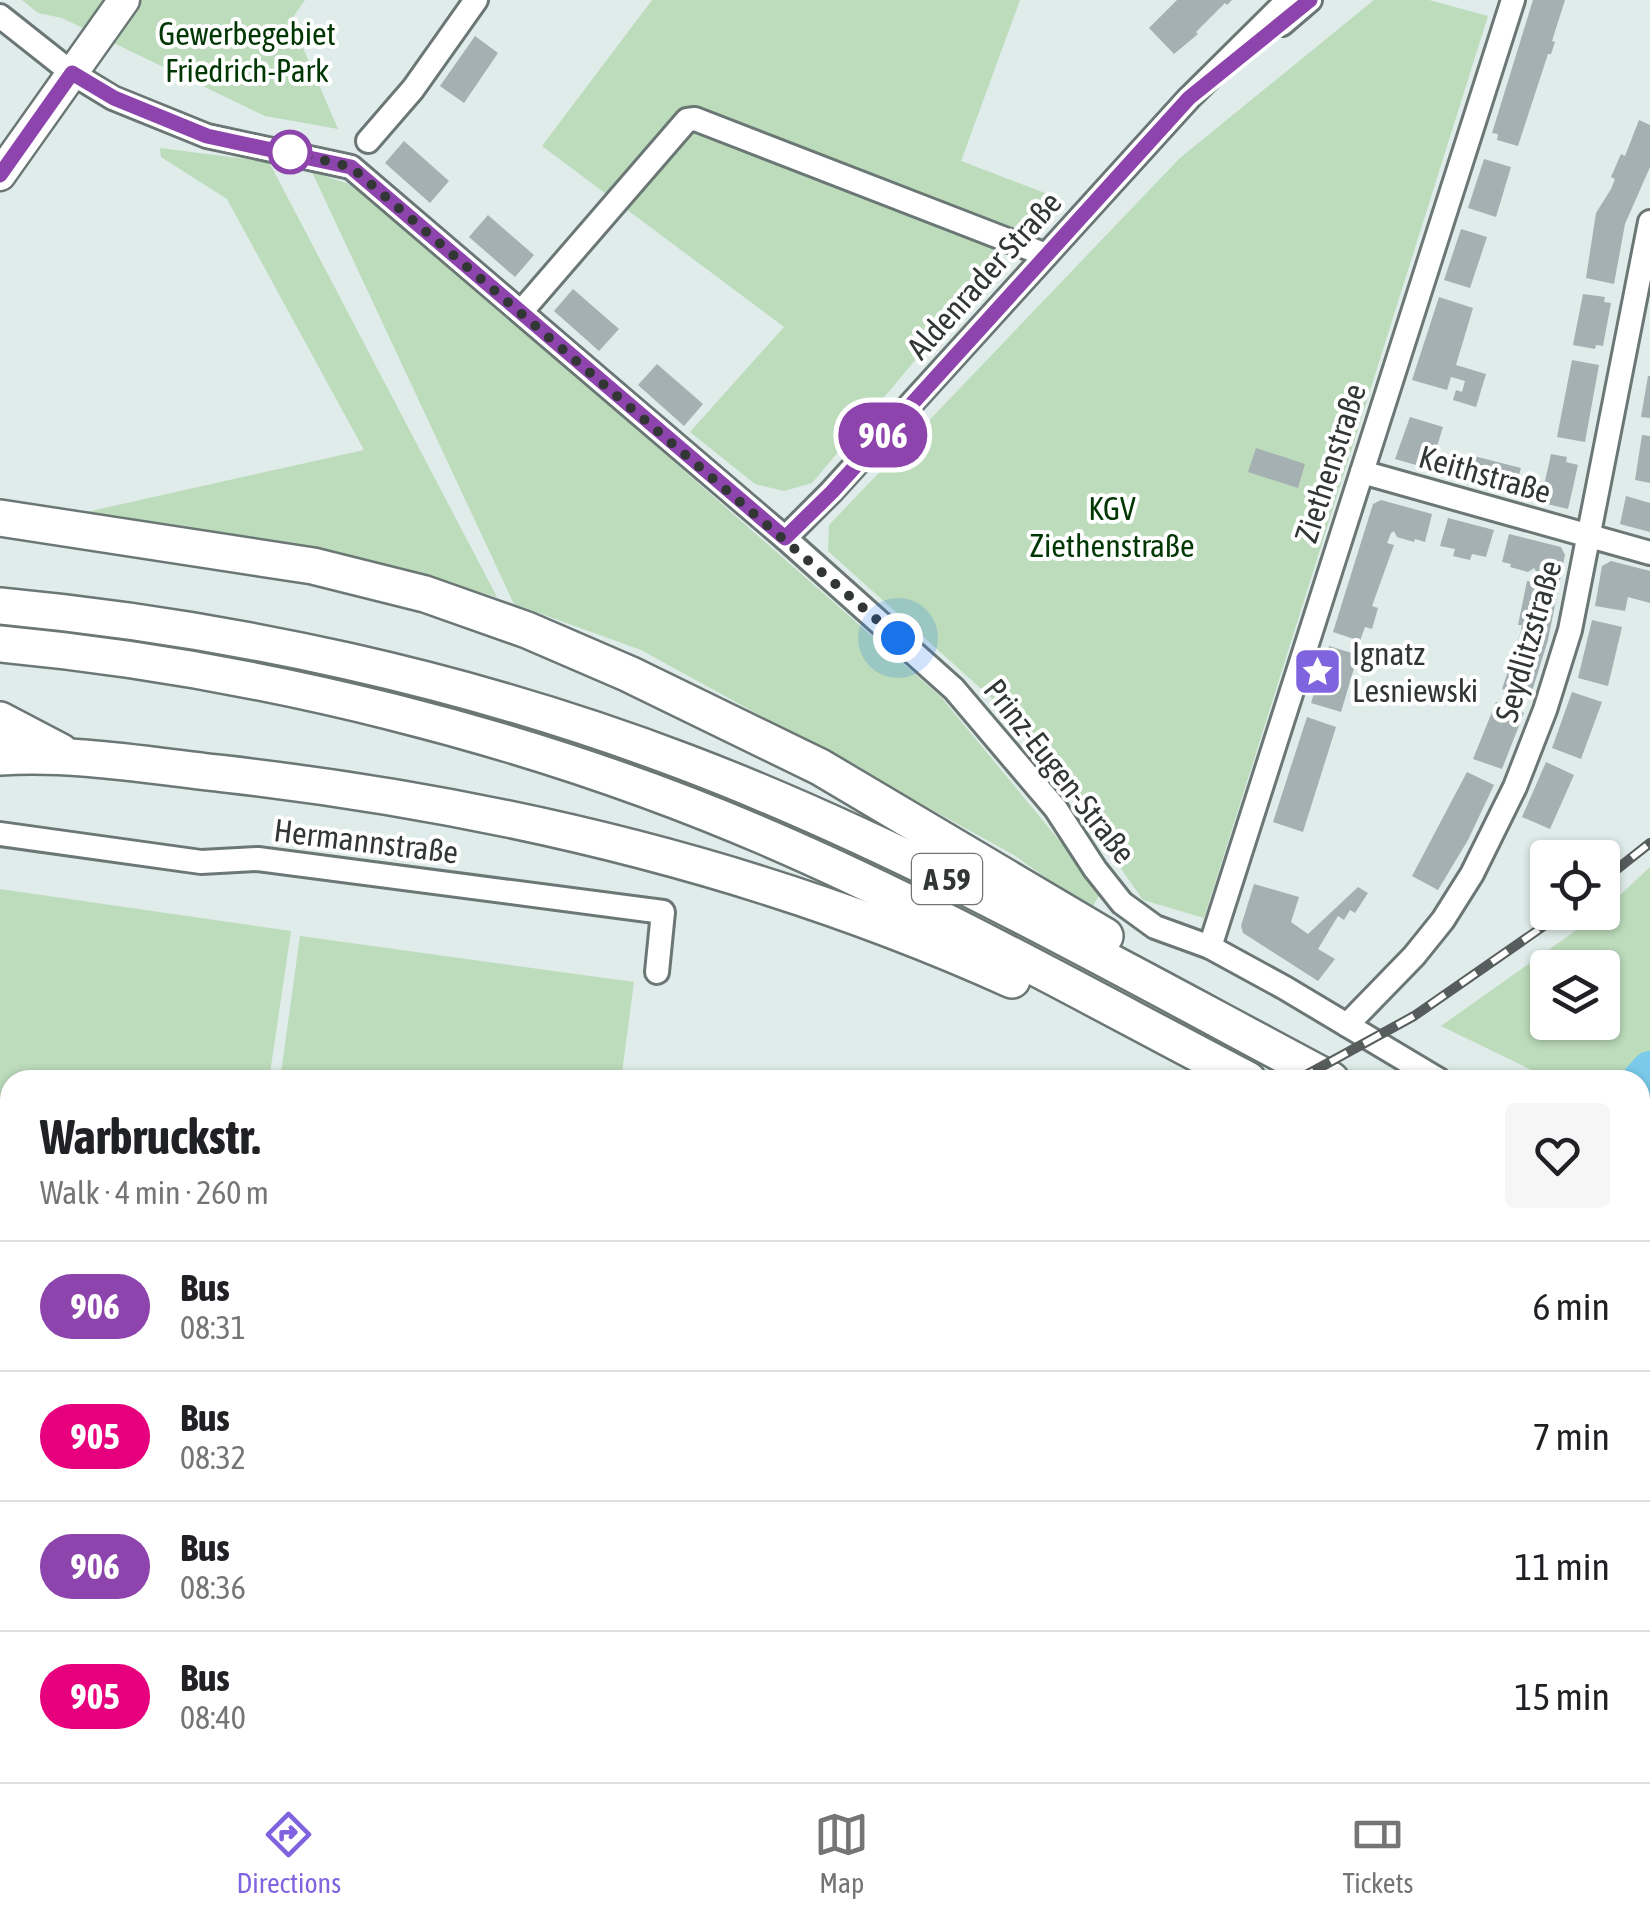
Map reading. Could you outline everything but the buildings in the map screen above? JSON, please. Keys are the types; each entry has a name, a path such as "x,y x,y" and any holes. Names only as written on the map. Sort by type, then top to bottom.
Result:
{"highway":[{"path":"0,518 313,566 425,594 583,653 820,767 1100,933 1245,1034"},
{"path":"0,548 44,538 96,535"},
{"name":"A 59","path":"14,607 174,628 324,658 542,713 638,745 874,843 1312,1070"},
{"name":"A 59","path":"13,645 170,667 312,694 422,720 576,764 682,802 859,879 1075,987 1229,1070"},
{"path":"0,720 39,743 80,759"},
{"path":"0,757 80,759 318,784 530,821 629,845 738,876 968,960 1064,1004 1203,1056"}],"main road":[{"path":"0,175 124,0"}],"street":[{"path":"368,141 413,89 476,0"},
{"name":"Aldenrader Straße","path":"785,538 832,492 1189,98 1288,0"},
{"name":"Aldenrader Straße","path":"1189,98 1310,0"},
{"name":"Ziethenstraße","path":"1210,947 1512,0"},
{"path":"0,16 72,73"},
{"name":"Prinz-Eugen-Straße","path":"72,73 114,98 207,136 351,167 785,538 954,689 1056,809 1094,870 1122,903 1155,927 1210,947 1423,1070"},
{"path":"520,312 688,120 695,119 1046,256"},
{"name":"Seydlitzstraße","path":"1347,1025 1414,956 1472,874 1545,710 1570,630 1590,538 1650,222"},
{"name":"Keithstraße","path":"1362,472 1650,554"},
{"name":"Hermannstraße","path":"0,834 201,862 258,859 663,912 657,972"}],"green space":[{"name":"Gewerbegebiet Friedrich-Park","path":"22,0 305,0 291,20 338,129 265,116 62,18 38,13"},
{"path":"652,0 1020,0 961,161 1053,196 812,483 784,491 755,484 690,432 784,327 542,146"},
{"name":"KGV Ziethenstraße","path":"1374,0 1429,0 1488,16 1204,918 1143,900 1019,723 828,551 829,525 1180,158"},
{"path":"160,148 269,162 497,597 370,561 73,515 364,450 227,199 161,157"},
{"path":"312,172 349,184 430,247 941,697 1101,891 1091,910 1014,855 641,650 514,604"},
{"path":"1650,867 1650,1070 1531,1070 1441,1026 1530,963 1530,1040 1620,1040 1620,950 1548,950 1577,930 1620,930 1620,895"},
{"path":"0,889 291,931 270,1070 0,1070"},
{"path":"300,936 634,982 622,1070 281,1070"}],"railway":[{"path":"1620,867 1650,843"},
{"path":"1315,1070 1414,1016 1538,930"}],"bus line":[{"name":"906","path":"0,175 72,73 114,98 207,136 351,167 785,538 832,492 1189,98 1310,0"}],"place":[{"name":"Ignatz Lesniewski","path":"1317,671"}],"route":[{"path":"290,152 351,167 898,638"}]}
